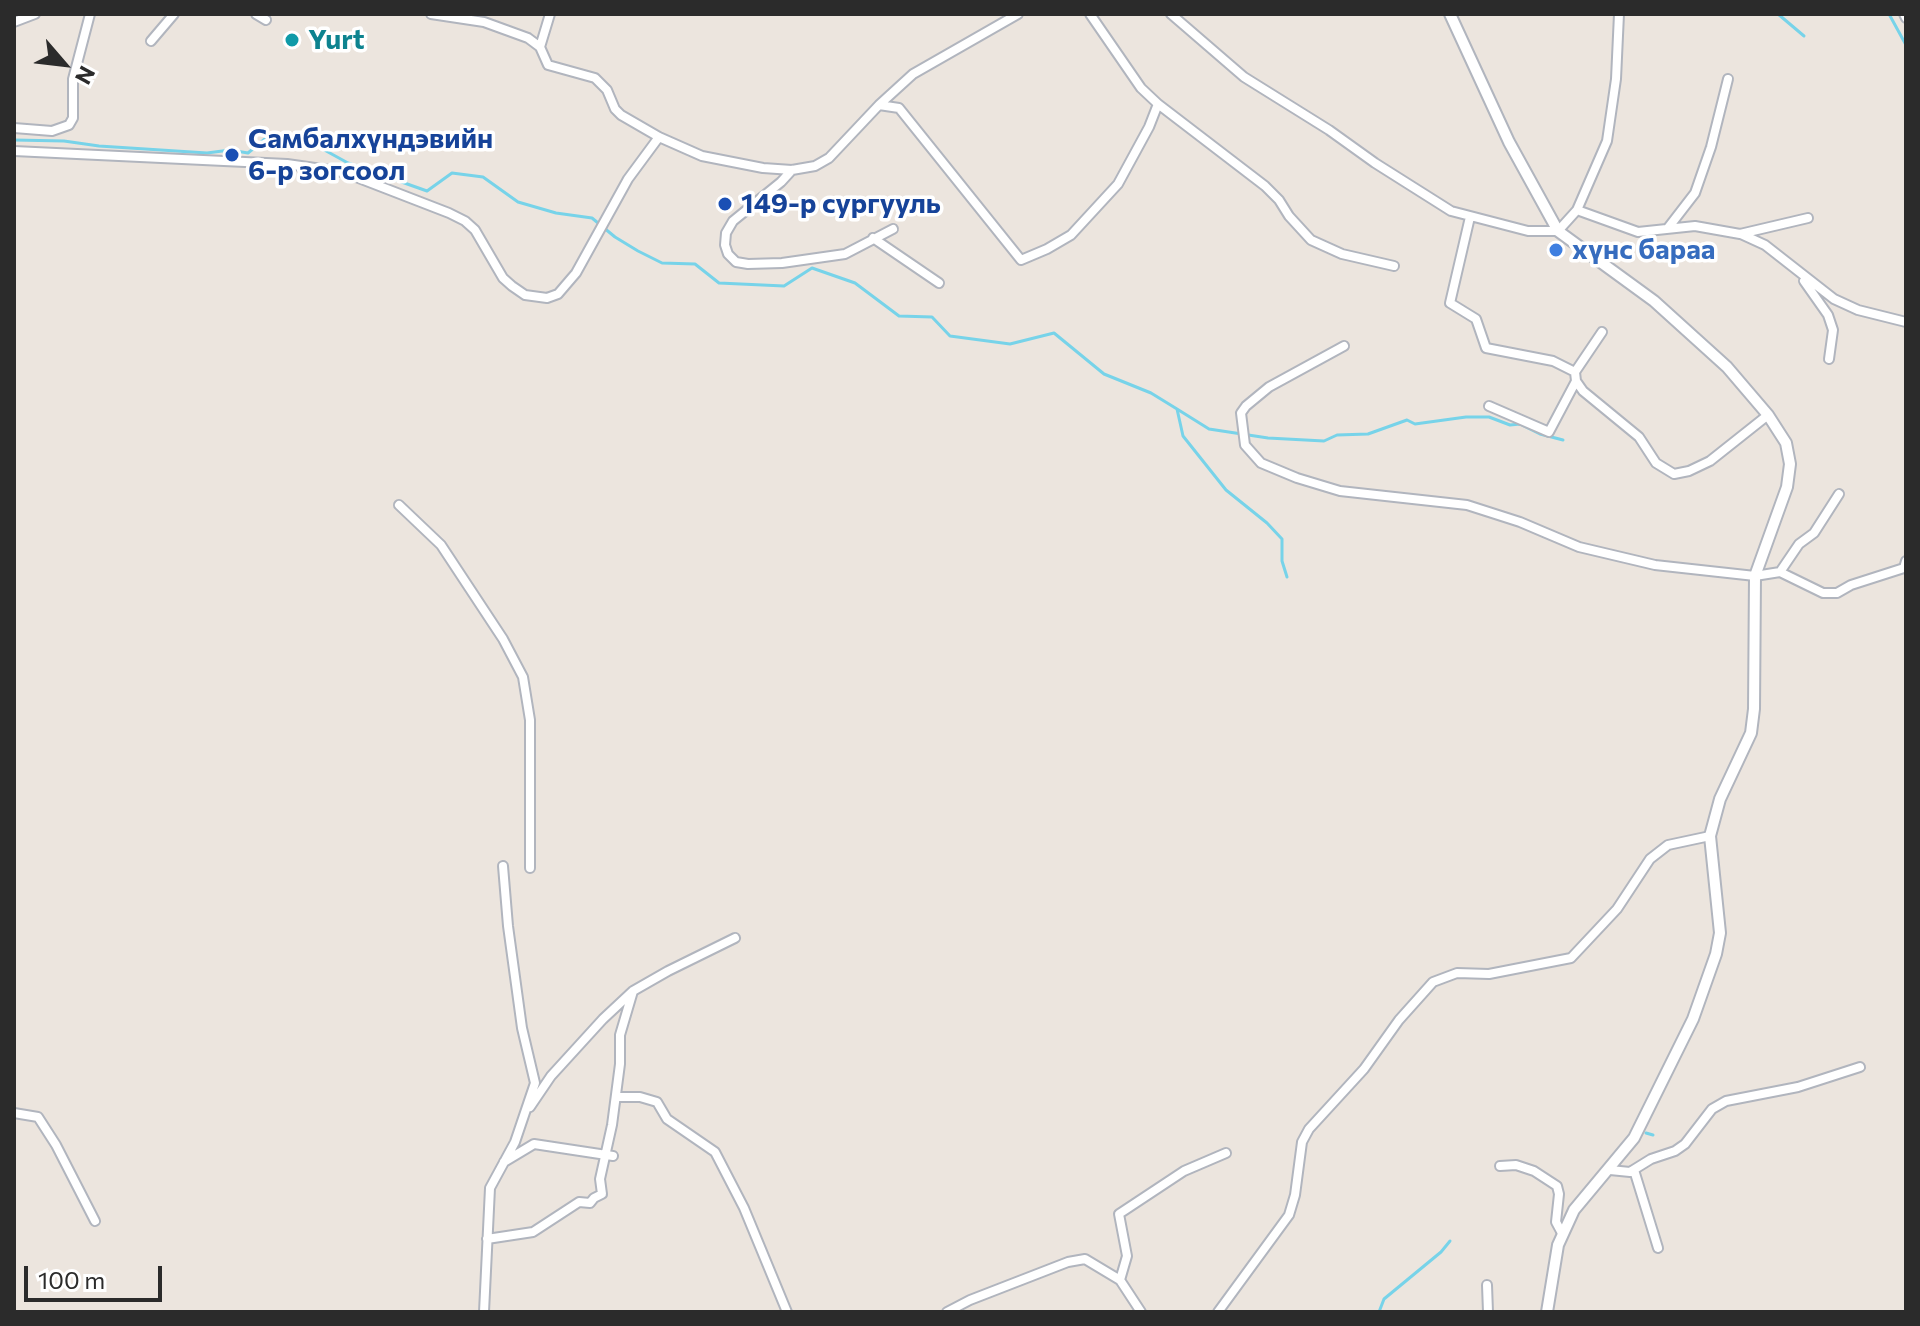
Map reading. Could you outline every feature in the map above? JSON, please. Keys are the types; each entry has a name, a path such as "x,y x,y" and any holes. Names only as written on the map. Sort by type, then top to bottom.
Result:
{"street":[{"path":"14,22 35,14"},
{"path":"14,128 52,131 69,125 73,118 73,79 90,14"},
{"path":"151,41 174,14"},
{"path":"256,14 266,20"},
{"path":"431,14 484,22 528,38 540,47 548,65 595,78 607,90 621,115 659,137 702,156 763,168 792,170 815,166 829,158 913,74 1018,14"},
{"path":"540,47 550,14"},
{"path":"1090,14 1141,88 1265,186 1311,240 1342,254 1394,266"},
{"path":"1171,14 1244,77 1451,211 1528,231 1558,231 1577,210 1607,141 1616,79 1620,15"},
{"path":"1450,14 1509,142 1558,231 1654,301 1727,367 1768,415 1786,443 1790,464 1787,487 1755,576 1751,733 1720,799 1710,836 1720,933 1716,954 1693,1019 1634,1138 1574,1210 1558,1245 1547,1312"},
{"path":"1668,228 1695,193 1711,147 1728,79"},
{"path":"879,105 899,108 1021,260 1071,235 1118,184 1158,104"},
{"path":"14,151 287,164 343,172 465,221 483,241 503,278 525,295 547,298 558,294 567,285 640,159 659,137"},
{"path":"792,170 733,221 726,233 725,245 736,262 782,263 845,254 893,229"},
{"path":"1577,210 1638,232 1695,226 1740,234 1765,245 1834,299 1858,310 1906,322"},
{"path":"1470,217 1450,303 1476,319 1486,348 1553,361 1575,376 1583,391 1639,437 1656,463 1674,474 1689,471 1710,461 1768,415"},
{"path":"1740,234 1808,218"},
{"path":"873,238 939,283"},
{"path":"1794,268 1828,315 1833,330 1829,359"},
{"path":"1489,406 1549,432 1575,376 1602,332"},
{"path":"1344,346 1269,387 1241,413 1245,445 1261,463 1340,491 1467,505 1520,522 1579,547 1655,565 1755,576 1780,572 1823,593 1837,593 1905,566"},
{"path":"1780,572 1799,544 1814,533 1839,494"},
{"path":"399,505 441,545 503,639 523,677 530,720 530,868"},
{"path":"1218,1312 1289,1215 1295,1195 1302,1142 1309,1129 1364,1069 1399,1020 1433,982 1457,973 1489,974 1571,958 1617,909 1650,859 1668,845 1710,836"},
{"path":"484,1312 490,1188 526,1113 535,1083 522,1028 503,866"},
{"path":"526,1113 551,1076 633,991 735,938"},
{"path":"487,1239 533,1232 579,1202 590,1203 602,1194 600,1179 610,1155 620,1064 620,1035 633,991"},
{"path":"1610,1170 1634,1170 1651,1159 1682,1147 1708,1113 1726,1101 1798,1087 1860,1067"},
{"path":"616,1097 640,1097 657,1102 667,1119 715,1152 744,1208 787,1312"},
{"path":"14,1113 38,1117 95,1221"},
{"path":"503,1163 534,1144 610,1155"},
{"path":"1120,1280 1127,1256 1119,1214 1184,1171 1226,1153"},
{"path":"1500,1166 1516,1165 1534,1171 1557,1186 1556,1222 1563,1235"},
{"path":"1634,1170 1658,1248"},
{"path":"947,1312 1068,1262 1085,1259 1120,1280 1141,1312"},
{"path":"1487,1285 1488,1312"}],"waterway":[{"path":"1778,14 1804,36"},
{"path":"1889,14 1906,45"},
{"path":"14,140 207,153 230,150 248,153 266,138 284,143 308,141 348,163 427,191 452,173 483,177 518,202 556,213 592,218 638,251 662,263 695,264 719,283 784,286 812,268 855,283 899,316 932,317 950,336 1010,344 1054,333 1104,374 1151,393 1177,409 1183,436 1226,490 1282,539 1282,561 1287,577"},
{"path":"1177,409 1209,429 1268,438 1324,441 1337,435 1368,434 1407,420 1415,424 1489,417 1510,425 1520,424 1563,440"},
{"path":"1646,1133 1653,1135"},
{"path":"1379,1312 1384,1299 1450,1241"}],"place":[{"name":"Yurt","path":"292,40"},
{"name":"Самбалхүндэвийн 6-р зогсоол","path":"232,155"},
{"name":"149-р сургууль","path":"725,204"},
{"name":"хүнс бараа","path":"1556,250"}]}
